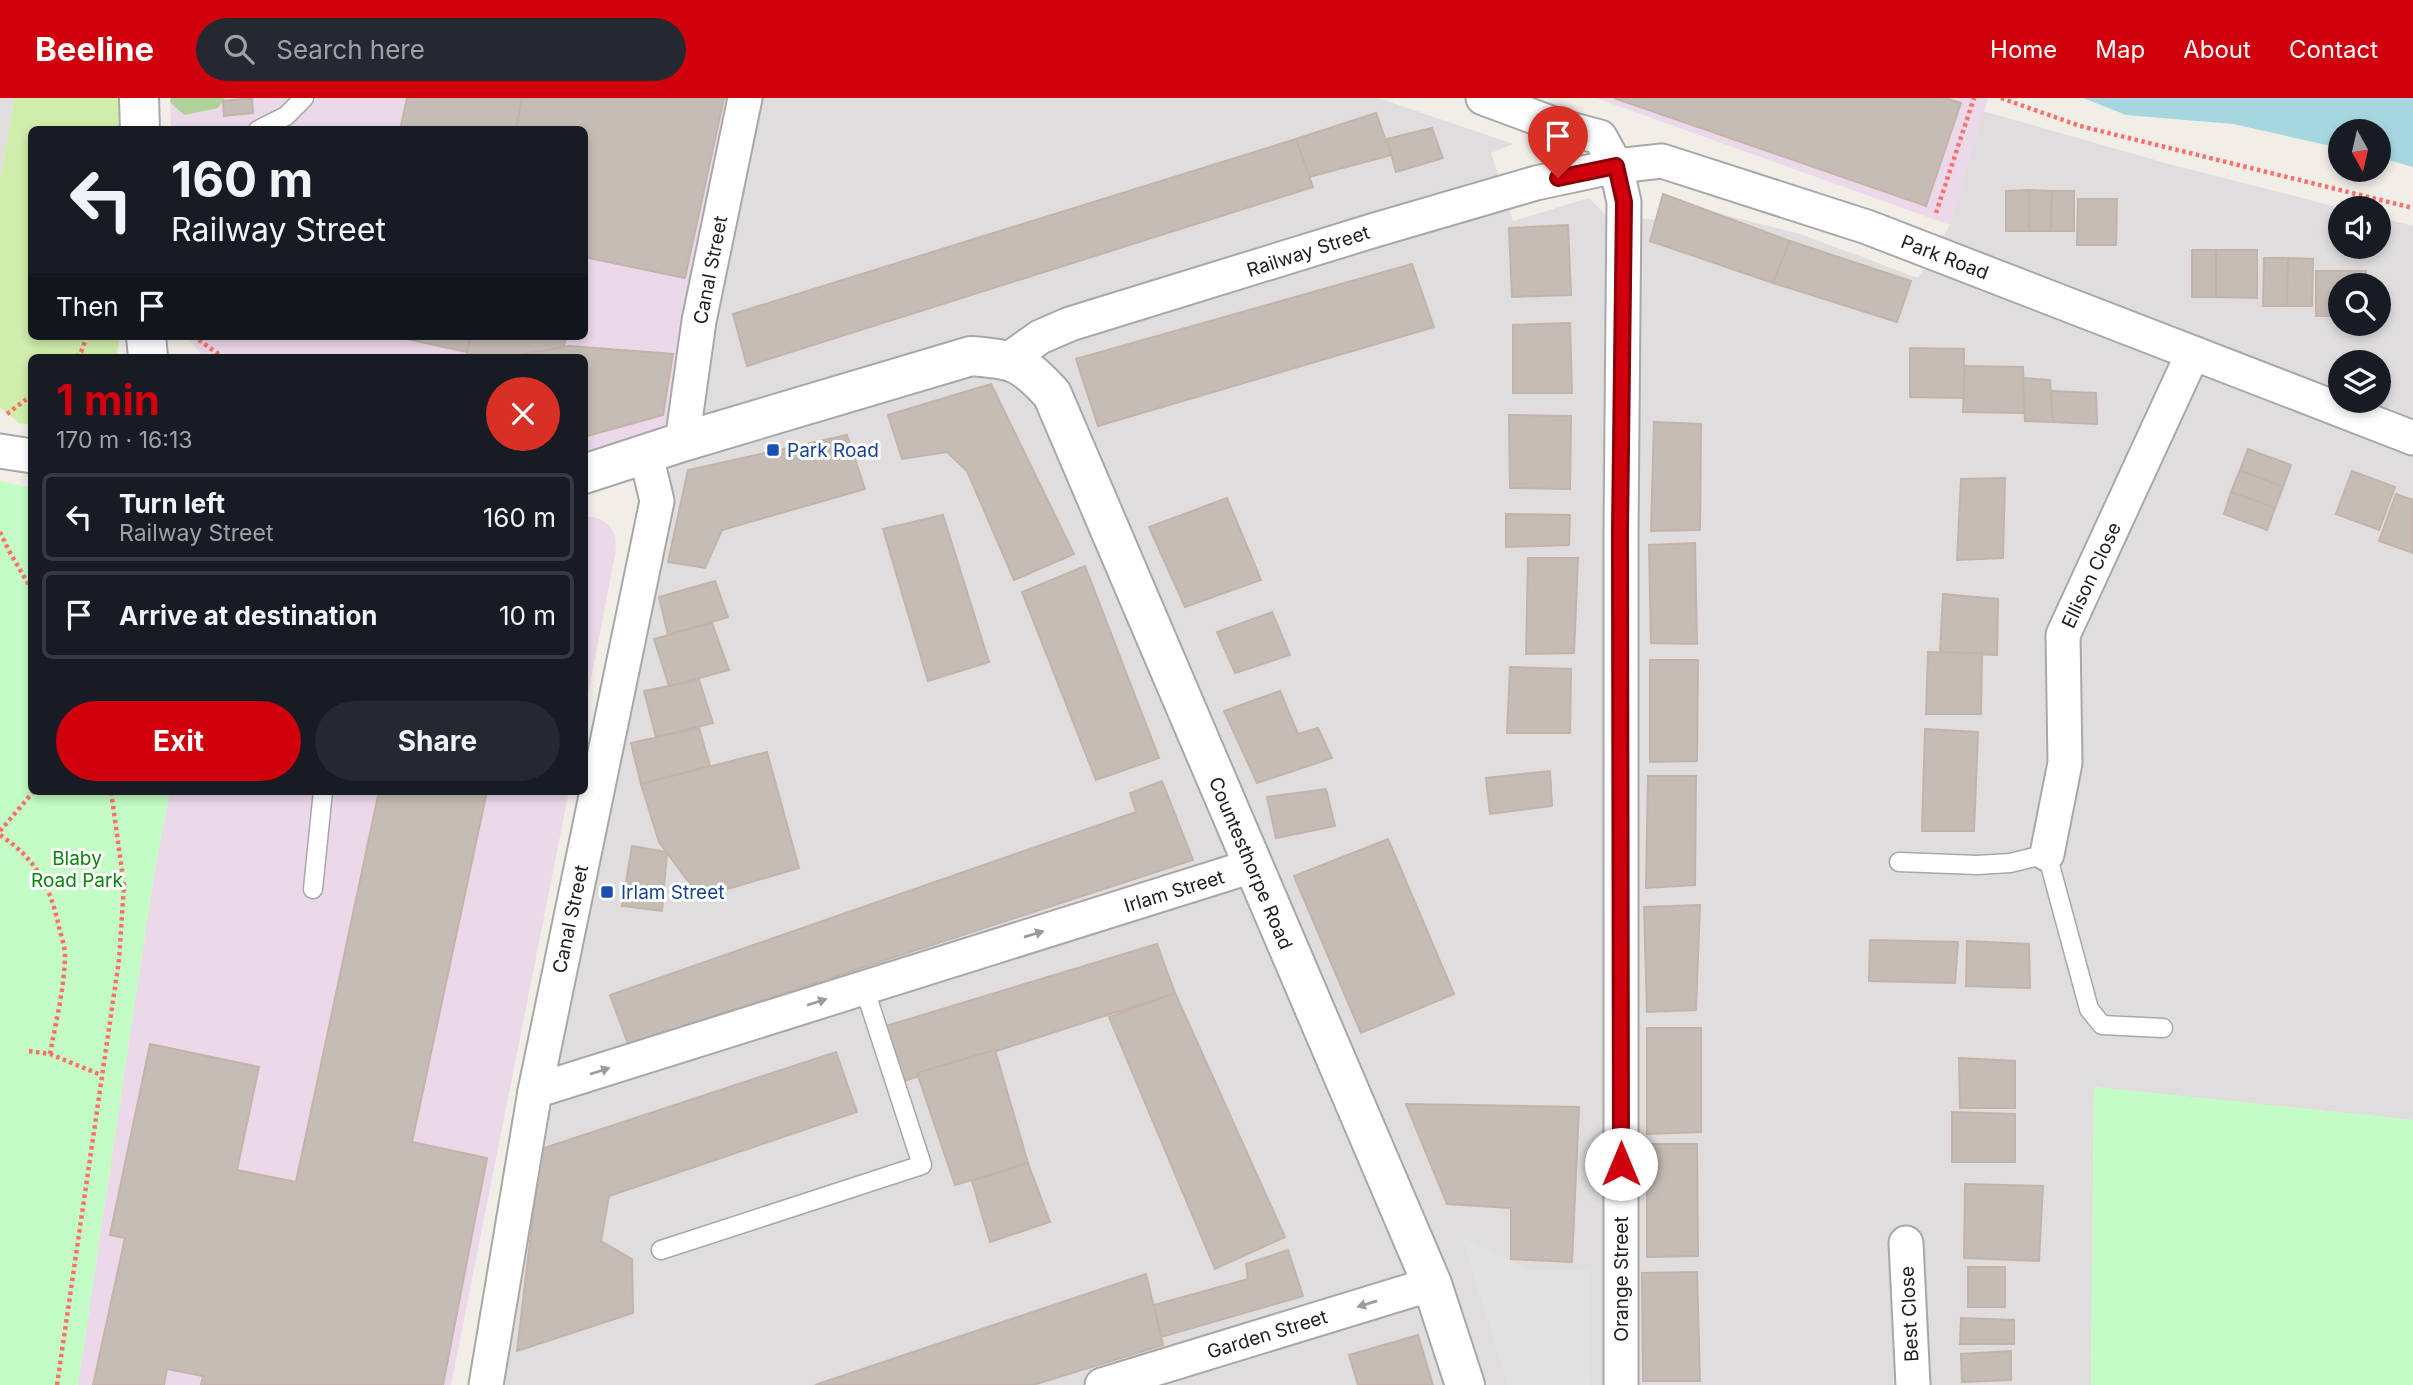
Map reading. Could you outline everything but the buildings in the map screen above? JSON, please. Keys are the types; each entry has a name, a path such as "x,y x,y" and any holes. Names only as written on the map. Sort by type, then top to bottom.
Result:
{"street":[{"path":"139,98 140,126"},
{"name":"Canal Street","path":"682,442 699,321 744,98"},
{"path":"1483,98 1600,137 1616,166"},
{"name":"Park Road","path":"1616,166 1662,161 1672,163 1867,227 2413,438"},
{"name":"Railway Street","path":"1009,359 1040,337 1070,324 1536,183 1616,166"},
{"name":"Orange Street","path":"1616,166 1624,202 1620,530 1621,1385"},
{"name":"Ellison Close","path":"2047,854 2065,763 2063,635 2193,353"},
{"path":"588,473 971,356 1009,359"},
{"name":"Countesthorpe Road","path":"1009,359 1032,373 1052,394 1432,1284 1465,1385"},
{"path":"0,451 28,455"},
{"name":"Canal Street","path":"486,1385 535,1091 657,502 646,455"},
{"name":"Irlam Street","path":"535,1091 1252,866"},
{"name":"Best Close","path":"1906,1243 1913,1385"},
{"name":"Garden Street","path":"1102,1385 1432,1284"}],"lane":[{"path":"266,126 286,116 304,98"},
{"path":"313,889 323,795"},
{"path":"1899,862 1978,865 2010,863 2047,854 2089,1009 2102,1025 2163,1028"},
{"path":"661,1250 922,1165 864,987"}],"path":[{"path":"1924,249 1974,98"},
{"path":"2001,98 2104,132 2413,208"},
{"path":"199,340 219,354"},
{"path":"0,420 28,399"},
{"path":"0,532 28,583"},
{"path":"31,795 0,833 20,848 48,888 65,951 50,1054"},
{"path":"57,1385 119,960 124,885 112,795"},
{"path":"29,1051 50,1054 101,1075"}],"shaded area":[{"path":"0,98 14,98 0,180"},
{"path":"170,98 761,98 682,442 588,473 588,354 201,354 189,340 588,340 588,126 171,126"},
{"path":"761,98 1378,98 1513,144 1491,153 1513,221 1589,198 1605,214 1655,220 1675,202 1800,234 1918,278 1950,225 1983,111 2169,164 2328,205 2328,259 2391,259 2391,220 2413,226 2413,1120 2094,1087 2091,1385 486,1385 657,501 682,442"},
{"path":"1596,98 1988,98 1950,225"},
{"path":"588,516 598,518 609,525 615,536 616,549 588,695"},
{"path":"169,795 568,795 451,1385 78,1385 154,874"},
{"path":"1462,1238 1533,1271 1589,1270 1590,1385 1508,1385"}],"green space":[{"path":"14,98 123,98 122,126 28,126 28,340 119,340 117,354 28,354 28,424 19,423 0,407 0,180"},
{"path":"171,98 225,98 218,108 184,115 170,102"},
{"name":"Blaby Road Park","path":"0,481 28,487 28,795 169,795 154,874 78,1385 0,1385"},
{"path":"2094,1087 2413,1120 2413,1385 2091,1385"}],"water":[{"path":"2083,98 2413,98 2413,167 2391,161 2391,119 2328,119 2328,145 2233,124 2126,115"}],"place":[{"name":"Park Road","path":"773,450"},
{"name":"Irlam Street","path":"607,892"}],"route":[{"path":"1558,178 1616,166 1624,202 1620,530 1621,1164"}]}
